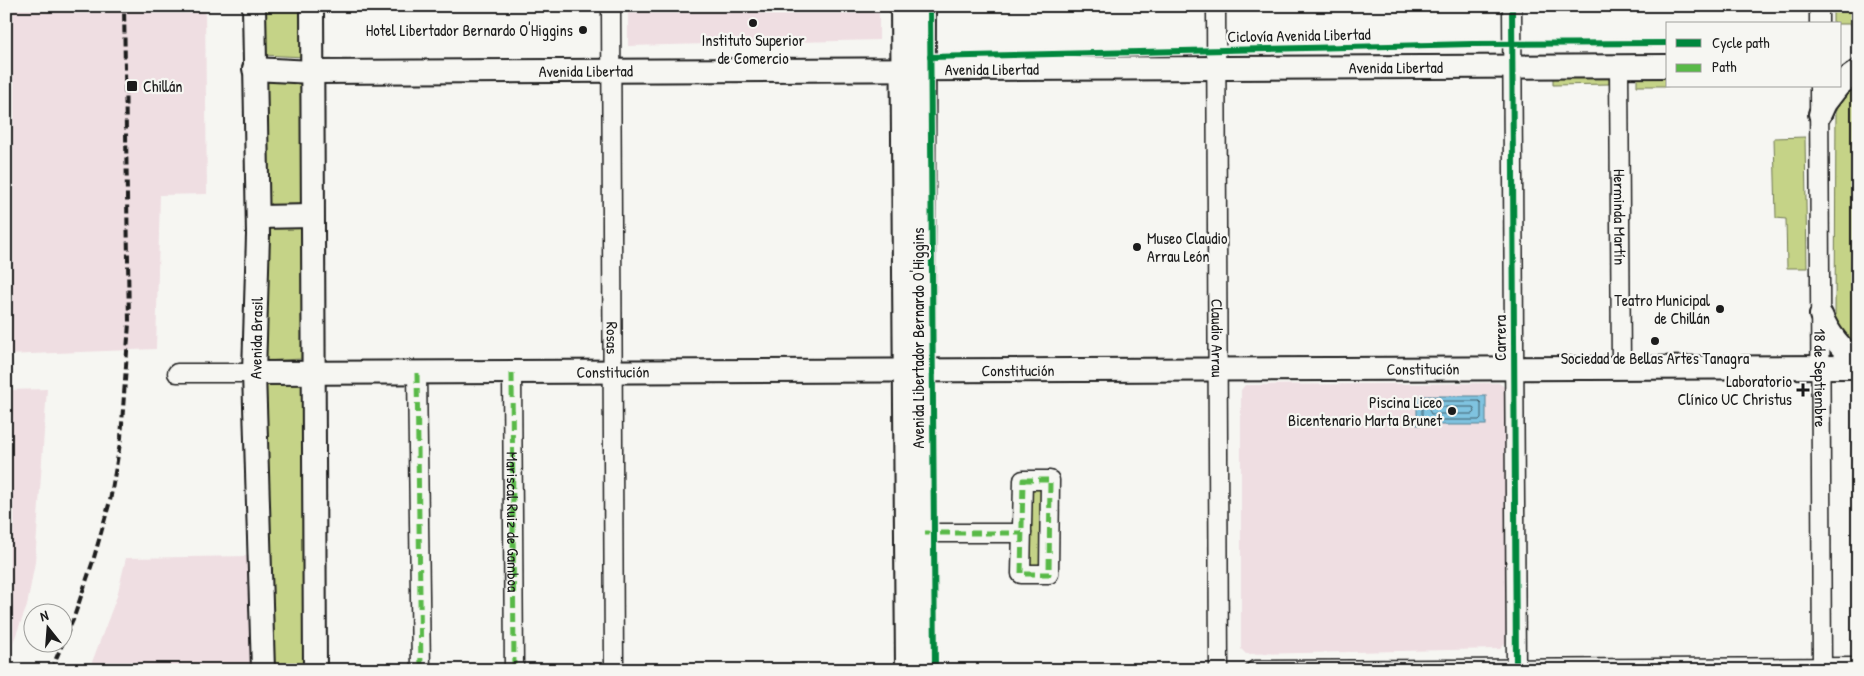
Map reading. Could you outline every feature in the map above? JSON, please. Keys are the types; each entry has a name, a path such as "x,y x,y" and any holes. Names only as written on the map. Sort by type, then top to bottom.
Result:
{"main road":[{"name":"Avenida Brasil","path":"254,6 258,217 254,373 263,670"},
{"path":"312,6 315,670"},
{"name":"Avenida Libertador Bernardo O'Higgins","path":"902,6 902,70 914,371 924,533 926,670"},
{"name":"Avenida Libertador Bernardo O'Higgins","path":"906,670 924,70 924,6"},
{"path":"1842,65 1858,65"},
{"name":"Avenida Libertad","path":"254,69 312,72 1666,66"},
{"path":"1842,83 1858,71"},
{"path":"1820,114 1825,102 1837,88"},
{"path":"258,217 312,216"},
{"path":"1821,315 1826,328 1834,340 1858,362"},
{"name":"Constitución","path":"254,373 1858,367"}],"street":[{"name":"Rosas","path":"611,6 614,670"},
{"name":"Claudio Arrau","path":"1216,6 1220,670"},
{"name":"Carrera","path":"1512,6 1516,669"},
{"path":"1819,6 1819,22"},
{"name":"Herminda Martín","path":"1619,66 1621,368"},
{"name":"18 de Septiembre","path":"1819,88 1822,367 1822,669"},
{"name":"Mariscal Ruiz de Gamboa","path":"512,372 514,670"},
{"name":"Constitución","path":"177,373 254,373"},
{"path":"417,373 422,670"},
{"path":"1023,480 1050,480 1049,574 1021,574 1022,533 1023,480"},
{"path":"924,533 1022,533"},
{"path":"1255,670 1822,669 1858,667"}],"shaded area":[{"path":"6,6 205,6 207,194 160,195 156,349 6,355"},
{"name":"Instituto Superior de Comercio","path":"628,6 879,6 879,40 628,46"},
{"path":"1499,383 1507,389 1506,643 1500,649 1246,654 1241,649 1241,390 1245,385"},
{"path":"47,389 35,562 27,604 22,604 22,619 6,661 6,390"},
{"path":"250,556 251,670 89,670 117,596 126,558"}],"green space":[{"path":"263,6 305,6 305,57 263,55"},
{"path":"1833,6 1858,6 1858,24 1833,22"},
{"path":"1609,74 1609,84 1553,85 1553,75"},
{"path":"1666,76 1666,86 1637,86 1637,77"},
{"path":"1858,80 1858,350 1835,322 1836,104"},
{"path":"306,81 301,359 264,361 264,82"},
{"path":"1805,137 1807,268 1787,268 1786,219 1776,218 1774,138"},
{"path":"264,383 306,383 308,667 271,668"},
{"path":"1026,482 1048,483 1046,571 1024,571"}],"water":[{"name":"Piscina Liceo Bicentenario Marta Brunet","path":"1417,396 1486,396 1486,425 1417,425"}],"railway":[{"path":"51,670 73,620 93,561 110,501 121,438 129,323 124,6"}],"marked path":[{"path":"417,373 421,670"},
{"path":"512,373 514,670"},
{"path":"1023,480 1050,480 1049,574 1021,574 1023,480"},
{"path":"925,533 1022,533"}],"cycle path":[{"path":"930,6 935,670"},
{"path":"1512,6 1516,670"},
{"name":"Ciclovía Avenida Libertad","path":"930,57 1472,44 1666,43"}],"place":[{"name":"Instituto Superior de Comercio","path":"753,23"},
{"name":"Hotel Libertador Bernardo O'Higgins","path":"583,30"},
{"name":"Chillán","path":"132,86"},
{"name":"Museo Claudio Arrau León","path":"1137,247"},
{"name":"Teatro Municipal de Chillán","path":"1720,309"},
{"name":"Sociedad de Bellas Artes Tanagra","path":"1655,341"},
{"name":"Laboratorio Clínico UC Christus","path":"1803,390"},
{"name":"Piscina Liceo Bicentenario Marta Brunet","path":"1452,411"}]}
